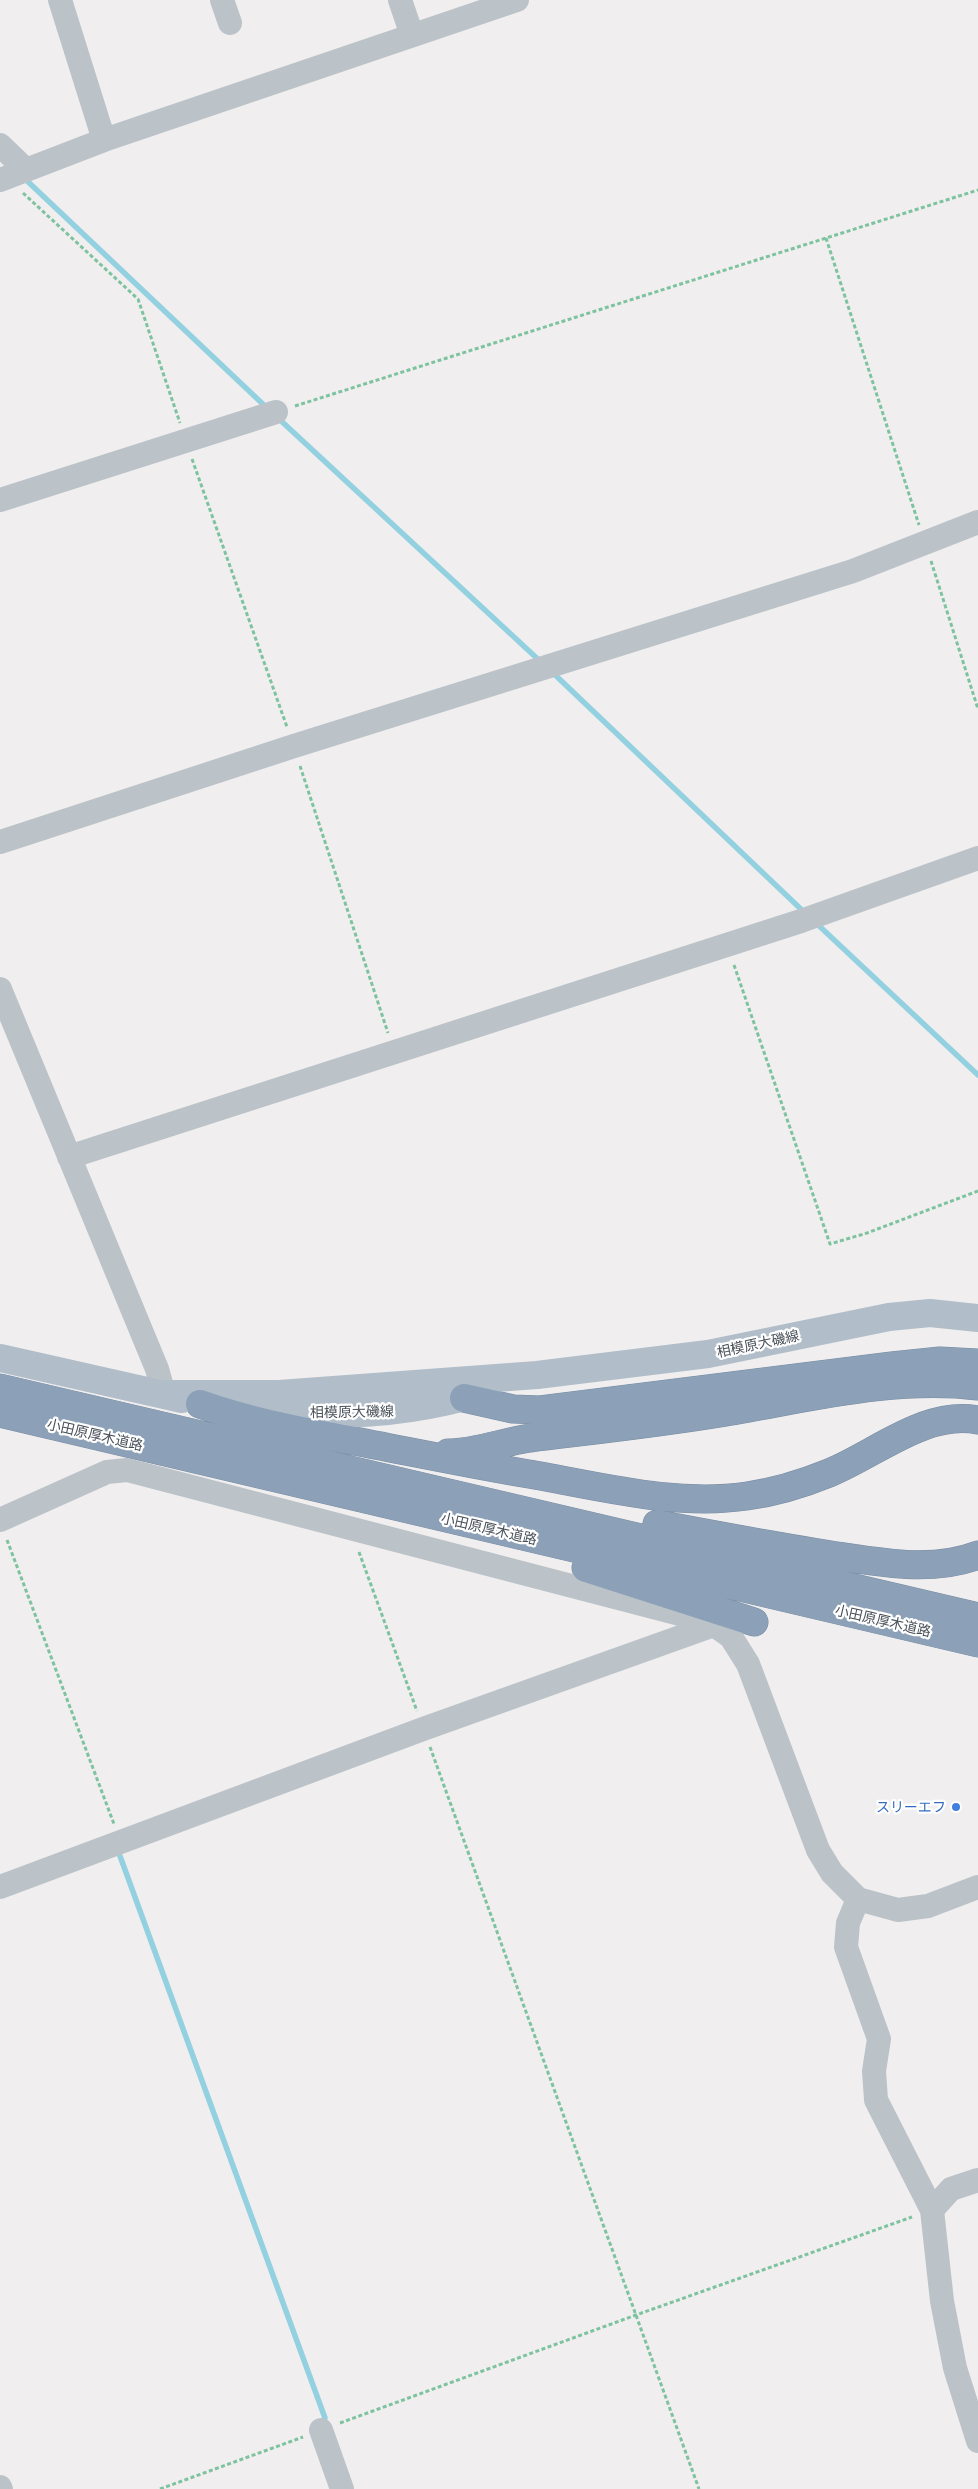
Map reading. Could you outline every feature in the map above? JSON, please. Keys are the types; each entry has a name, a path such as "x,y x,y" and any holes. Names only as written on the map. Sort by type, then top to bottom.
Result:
{"highway":[{"path":"464,1398 514,1409 540,1410 892,1366 940,1361 978,1363"},
{"path":"405,1452 452,1453 525,1439 724,1412 824,1394 900,1384 946,1382 978,1386"},
{"name":"小田原厚木道路","path":"0,1388 842,1611 978,1643"},
{"path":"200,1404 243,1419 283,1429 405,1452 667,1497 712,1499 784,1489 830,1473 908,1433 940,1421 966,1418 978,1420"},
{"name":"小田原厚木道路","path":"0,1413 978,1618"},
{"path":"463,1510 618,1517 797,1550 916,1566 960,1562 978,1556"},
{"path":"463,1510 562,1560 754,1622"}],"main road":[{"name":"相模原大磯線","path":"164,1394 279,1394 537,1375 708,1354 888,1317 930,1313 978,1318"},
{"name":"相模原大磯線","path":"0,1358 164,1394 200,1404 280,1413 391,1412 464,1398 537,1375"},
{"path":"279,1394 335,1399 439,1392 464,1398"}],"street":[{"path":"60,0 104,140"},
{"path":"222,0 230,23"},
{"path":"400,0 412,35"},
{"path":"0,145 11,175 104,140 517,0"},
{"path":"0,500 271,414"},
{"path":"0,842 294,746 853,571 978,522"},
{"path":"69,1157 801,922 978,858"},
{"path":"0,989 157,1369 164,1394"},
{"path":"0,1520 107,1472 127,1470 687,1616 714,1625 731,1637 748,1664 818,1850 832,1873 858,1899 898,1910 928,1906 978,1887"},
{"path":"0,1888 423,1729 714,1625"},
{"path":"858,1899 848,1923 846,1947 879,2039 874,2071 876,2100 932,2210 942,2301 955,2368 978,2441"},
{"path":"932,2210 951,2189 978,2180"},
{"path":"321,2430 342,2489"}],"path":[{"path":"11,175 138,299 294,746 395,1053"},
{"path":"271,414 978,190"},
{"path":"826,238 978,709"},
{"path":"727,946 830,1244 868,1233 978,1191"},
{"path":"0,1520 121,1843"},
{"path":"351,1528 699,2489"},
{"path":"160,2489 636,2315 932,2210"}],"waterway":[{"path":"23,177 267,408"},
{"path":"278,418 542,663"},
{"path":"551,671 805,913"},
{"path":"815,922 978,1075"},
{"path":"120,1856 325,2418"}],"place":[{"name":"スリーエフ","path":"956,1807"}]}
